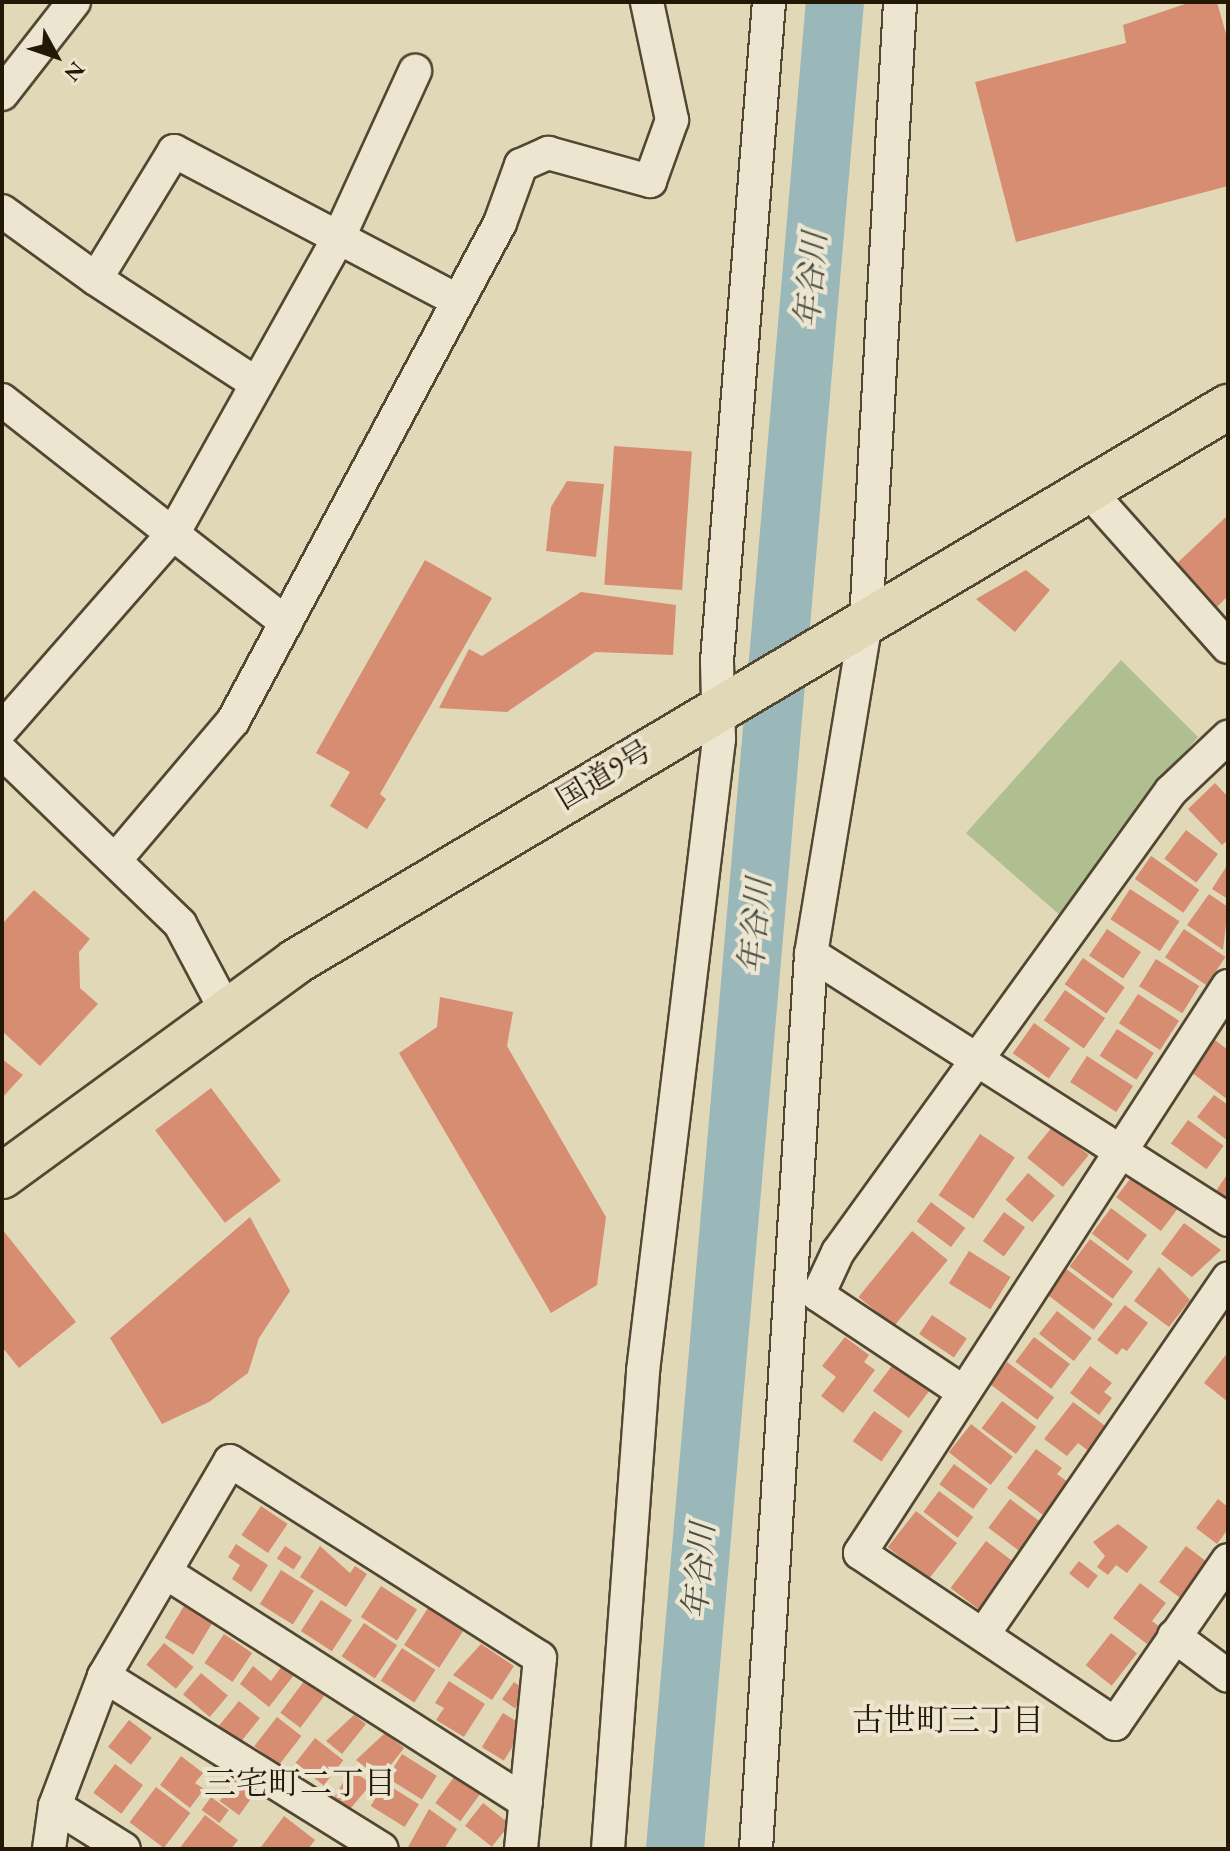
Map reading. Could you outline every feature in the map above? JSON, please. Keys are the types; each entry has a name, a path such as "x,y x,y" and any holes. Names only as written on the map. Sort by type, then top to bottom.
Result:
{"highway":[{"name":"国道9号","path":"2,1176 225,1009 726,702 1228,407"}],"street":[{"path":"2,94 74,2"},
{"path":"116,859 233,721 500,223 521,165 548,153 650,181 672,120 647,2"},
{"path":"608,1849 643,1371 726,702 769,2"},
{"path":"756,1849 811,954 855,628 900,2"},
{"path":"2,729 173,534 339,237 415,71"},
{"path":"96,279 174,151 458,301"},
{"path":"2,211 96,279 257,384"},
{"path":"2,400 286,623"},
{"path":"1088,490 1228,647"},
{"path":"962,1391 818,1295 838,1252 1171,791 1228,737"},
{"path":"2,752 180,924 225,1009"},
{"path":"811,954 978,1057 1228,1220"},
{"path":"1228,986 1118,1147 860,1553 985,1632 1115,1724 1228,1560"},
{"path":"985,1632 1228,1278"},
{"path":"49,1849 55,1806 104,1676 230,1461 540,1658 521,1849"},
{"path":"165,1572 526,1802"},
{"path":"1174,1636 1228,1676"},
{"path":"104,1676 382,1849"},
{"path":"55,1806 124,1849"}],"green space":[{"path":"1121,660 1198,737 1116,834 1061,916 966,833"}],"building":[{"path":"1191,2 1217,2 1228,41 1228,186 1016,242 975,82 1126,43 1123,25"},
{"path":"614,446 692,451 682,590 604,585"},
{"path":"567,481 604,484 596,557 546,551 551,507"},
{"path":"1228,515 1228,596 1213,611 1172,568"},
{"path":"425,560 492,598 380,794 386,799 367,829 330,806 350,772 316,753"},
{"path":"1026,570 1050,590 1015,632 976,599"},
{"path":"581,592 676,605 673,655 595,652 507,712 439,708 469,649 482,656"},
{"path":"1215,783 1228,797 1228,840 1222,845 1188,809"},
{"path":"1186,830 1218,854 1196,883 1164,859"},
{"path":"1151,856 1199,890 1183,913 1135,879"},
{"path":"1228,864 1228,899 1212,889"},
{"path":"1130,889 1179,921 1160,951 1110,919"},
{"path":"34,890 90,939 79,952 80,988 98,1004 40,1066 2,1031 2,924"},
{"path":"1209,894 1228,907 1223,950 1187,925"},
{"path":"1107,929 1141,952 1123,978 1089,956"},
{"path":"1184,929 1225,957 1206,985 1165,957"},
{"path":"1083,958 1125,987 1106,1013 1065,984"},
{"path":"1156,959 1199,986 1182,1013 1139,986"},
{"path":"1065,990 1105,1018 1084,1048 1044,1020"},
{"path":"1138,994 1179,1021 1160,1050 1119,1023"},
{"path":"440,997 513,1012 507,1046 606,1217 597,1285 551,1313 399,1053 437,1027"},
{"path":"1034,1023 1070,1048 1049,1079 1013,1053"},
{"path":"1117,1029 1154,1053 1136,1080 1100,1056"},
{"path":"1215,1040 1228,1050 1228,1100 1191,1072"},
{"path":"1087,1056 1133,1086 1116,1112 1070,1082"},
{"path":"2,1059 23,1075 2,1098"},
{"path":"211,1088 281,1181 225,1223 155,1130"},
{"path":"1214,1095 1228,1105 1228,1141 1197,1117"},
{"path":"1188,1120 1224,1146 1207,1169 1171,1143"},
{"path":"1053,1126 1089,1155 1063,1187 1027,1158"},
{"path":"980,1134 1015,1157 973,1219 939,1195"},
{"path":"1136,1171 1181,1205 1161,1231 1116,1197"},
{"path":"1028,1173 1055,1195 1032,1222 1006,1200"},
{"path":"1228,1173 1228,1199 1216,1191"},
{"path":"931,1202 965,1228 951,1247 917,1221"},
{"path":"1111,1208 1147,1235 1128,1261 1092,1234"},
{"path":"1004,1212 1025,1227 1004,1256 983,1241"},
{"path":"250,1217 290,1291 259,1338 248,1373 209,1402 162,1424 110,1338"},
{"path":"1184,1223 1221,1250 1192,1277 1161,1254"},
{"path":"2,1229 76,1322 19,1368 2,1347"},
{"path":"912,1231 948,1260 894,1326 859,1297"},
{"path":"1090,1239 1133,1271 1113,1299 1070,1266"},
{"path":"969,1251 1011,1277 990,1309 949,1283"},
{"path":"1159,1267 1190,1300 1169,1327 1134,1301"},
{"path":"1065,1268 1113,1304 1094,1330 1046,1294"},
{"path":"1125,1305 1148,1323 1127,1351 1122,1348 1117,1355 1097,1340"},
{"path":"1057,1311 1092,1338 1074,1361 1039,1334"},
{"path":"932,1315 967,1338 954,1358 919,1334"},
{"path":"845,1337 869,1355 864,1362 875,1370 843,1413 821,1396 836,1377 822,1366"},
{"path":"1034,1337 1070,1364 1051,1389 1015,1362"},
{"path":"1228,1352 1228,1402 1204,1383"},
{"path":"1007,1362 1054,1398 1037,1420 990,1384"},
{"path":"894,1363 930,1390 909,1418 873,1391"},
{"path":"1090,1366 1112,1383 1104,1392 1112,1398 1099,1415 1070,1393"},
{"path":"1002,1401 1036,1427 1016,1454 982,1428"},
{"path":"1073,1402 1108,1428 1090,1452 1078,1443 1067,1456 1044,1439"},
{"path":"874,1411 903,1431 881,1461 853,1441"},
{"path":"971,1424 1013,1457 991,1485 949,1452"},
{"path":"1036,1449 1062,1468 1057,1474 1068,1482 1043,1515 1007,1488"},
{"path":"954,1464 988,1489 973,1509 939,1484"},
{"path":"939,1491 973,1517 958,1538 923,1512"},
{"path":"1010,1499 1042,1523 1020,1552 988,1528"},
{"path":"1218,1499 1228,1507 1228,1529 1217,1544 1196,1528"},
{"path":"261,1506 288,1524 268,1553 241,1535"},
{"path":"916,1511 957,1543 929,1579 888,1547"},
{"path":"1118,1524 1148,1547 1127,1573 1116,1565 1108,1575 1097,1567 1105,1556 1093,1542"},
{"path":"986,1541 1015,1563 979,1610 950,1588"},
{"path":"236,1544 268,1565 251,1592 232,1579 240,1565 228,1557"},
{"path":"285,1546 302,1557 294,1569 277,1559"},
{"path":"320,1546 350,1573 355,1566 367,1574 346,1607 300,1577"},
{"path":"1186,1546 1211,1565 1184,1601 1159,1582"},
{"path":"1079,1561 1098,1576 1088,1588 1069,1574"},
{"path":"281,1570 314,1591 293,1625 260,1604"},
{"path":"1140,1583 1166,1603 1152,1621 1160,1627 1147,1644 1113,1618"},
{"path":"381,1586 417,1609 397,1640 361,1617"},
{"path":"321,1600 352,1620 332,1651 301,1631"},
{"path":"187,1601 215,1618 193,1655 165,1638"},
{"path":"428,1608 463,1631 439,1668 404,1645"},
{"path":"364,1623 397,1645 375,1679 342,1656"},
{"path":"1111,1633 1137,1653 1112,1686 1086,1665"},
{"path":"224,1634 252,1653 233,1682 204,1663"},
{"path":"164,1643 194,1667 176,1689 146,1665"},
{"path":"481,1644 514,1666 492,1700 453,1675"},
{"path":"402,1648 436,1670 414,1702 381,1681"},
{"path":"253,1666 271,1681 282,1666 294,1675 269,1707 240,1684"},
{"path":"201,1673 228,1695 210,1717 183,1694"},
{"path":"305,1680 325,1695 300,1728 280,1713"},
{"path":"449,1681 485,1704 464,1737 436,1720 444,1708 435,1703"},
{"path":"514,1682 527,1691 515,1708 502,1699"},
{"path":"239,1701 260,1718 239,1744 218,1727"},
{"path":"503,1713 525,1727 504,1761 482,1747"},
{"path":"354,1715 366,1724 342,1754 326,1741"},
{"path":"277,1717 301,1736 279,1765 254,1746"},
{"path":"129,1720 152,1738 131,1765 108,1747"},
{"path":"385,1733 404,1748 380,1779 356,1760"},
{"path":"315,1738 343,1760 324,1785 295,1763"},
{"path":"402,1754 437,1776 422,1799 387,1778"},
{"path":"181,1756 203,1773 195,1783 204,1789 190,1808 160,1785"},
{"path":"115,1764 143,1785 121,1814 93,1793"},
{"path":"351,1769 371,1784 346,1814 331,1803"},
{"path":"457,1773 482,1791 460,1821 435,1803"},
{"path":"235,1780 254,1794 239,1815 220,1801"},
{"path":"385,1783 419,1804 405,1827 371,1806"},
{"path":"156,1787 190,1813 164,1848 130,1822"},
{"path":"211,1797 229,1810 219,1823 202,1810"},
{"path":"483,1803 510,1824 492,1847 465,1826"},
{"path":"429,1809 457,1829 444,1849 407,1849"},
{"path":"205,1815 238,1840 231,1849 179,1849"},
{"path":"284,1816 315,1840 308,1849 261,1847"}],"waterway":[{"name":"年谷川","path":"675,1849 835,2"}],"district":[{"name":"古世町三丁目","path":"948,1720"},
{"name":"三宅町二丁目","path":"300,1783"}]}
